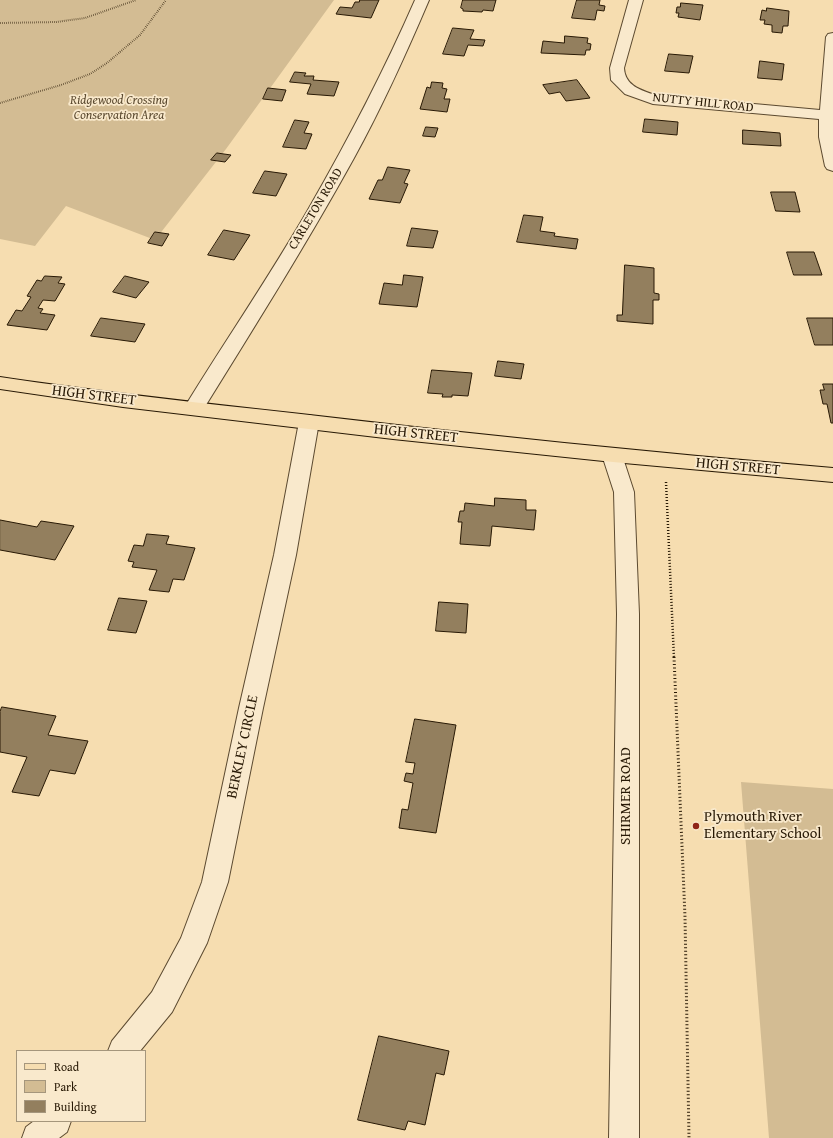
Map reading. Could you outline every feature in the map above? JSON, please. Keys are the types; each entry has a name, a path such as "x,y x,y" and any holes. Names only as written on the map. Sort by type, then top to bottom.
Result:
{"main road":[{"name":"HIGH STREET","path":"0,384 309,422 612,456 833,475"}],"street":[{"name":"CARLETON ROAD","path":"194,408 341,168 408,34 422,0"},
{"name":"NUTTY HILL ROAD","path":"636,0 617,68 619,80 630,91 642,96 660,100 827,115"},
{"path":"833,37 827,115 827,137 833,166"},
{"name":"BERKLEY CIRCLE","path":"123,1050 162,1002 192,943 215,882 251,708 286,555 309,422"},
{"name":"SHIRMER ROAD","path":"612,456 624,492 628,614 624,1138"},
{"path":"37,1138 55,1122"}],"path":[{"path":"0,23 56,22 85,18 136,0"},
{"path":"0,103 61,85 90,74 107,63 140,35 166,0"},
{"path":"666,478 685,917 690,1138"}],"green space":[{"name":"Ridgewood Crossing Conservation Area","path":"0,0 334,0 226,149 155,240 66,206 35,246 0,239"},
{"path":"741,782 833,789 833,1138 769,1138"}],"building":[{"path":"360,0 379,0 371,18 336,14 340,7 352,8 355,2 359,2"},
{"path":"463,0 496,0 493,11 483,10 482,12 463,11 461,8"},
{"path":"577,0 600,0 599,5 605,6 604,11 597,10 595,20 572,18"},
{"path":"681,3 703,5 700,20 678,17 679,13 676,13 677,7 680,7"},
{"path":"767,8 789,11 788,26 783,26 782,33 772,32 772,25 764,24 765,20 760,20 762,10 766,11"},
{"path":"453,28 474,30 470,39 485,40 483,46 468,45 464,56 443,54"},
{"path":"565,36 588,38 587,43 591,44 590,50 586,50 585,55 541,53 543,41 564,43"},
{"path":"669,54 693,56 689,73 665,71"},
{"path":"760,61 784,64 782,80 758,78"},
{"path":"295,72 306,73 304,76 314,76 313,80 339,82 334,96 307,94 311,84 290,82"},
{"path":"577,80 590,98 566,101 560,92 549,94 543,85"},
{"path":"432,82 443,83 442,88 447,89 444,99 450,99 447,112 420,109 427,87 430,88"},
{"path":"268,88 286,90 282,101 263,99"},
{"path":"645,119 678,122 677,135 643,132"},
{"path":"295,120 309,122 304,133 312,134 306,149 283,147"},
{"path":"426,127 438,128 435,137 423,136"},
{"path":"743,130 780,133 781,146 743,144"},
{"path":"217,153 231,155 225,162 211,160"},
{"path":"388,167 410,170 404,183 408,184 400,203 369,199 378,180 382,180"},
{"path":"265,171 287,174 276,196 253,193"},
{"path":"771,192 795,192 800,212 776,211"},
{"path":"524,215 543,217 540,231 555,233 554,236 578,239 576,249 517,242"},
{"path":"412,228 438,231 433,248 407,246"},
{"path":"224,230 250,235 234,260 208,255"},
{"path":"155,232 169,234 162,246 148,243"},
{"path":"787,252 814,252 822,275 794,275"},
{"path":"625,265 654,268 654,293 659,294 659,300 653,300 653,324 617,321 617,315 622,315"},
{"path":"404,275 423,277 417,307 379,304 384,283 402,285"},
{"path":"45,276 62,277 58,283 65,284 55,301 43,300 38,308 43,309 40,313 55,315 47,330 7,325 16,310 22,311 31,297 27,296 37,280 41,281"},
{"path":"125,276 149,282 136,298 113,292"},
{"path":"101,318 145,324 135,342 91,336"},
{"path":"807,318 833,318 833,345 815,345"},
{"path":"498,361 524,364 521,379 495,376"},
{"path":"432,370 472,373 468,396 452,395 452,397 442,397 443,394 428,393"},
{"path":"823,384 833,384 833,423 831,423 827,404 823,404 820,390 824,390"},
{"path":"495,498 526,500 526,510 536,510 534,530 492,526 490,546 460,544 462,522 458,522 460,511 464,511 465,503 494,506"},
{"path":"0,520 37,527 41,521 74,526 55,560 0,550"},
{"path":"147,534 169,536 166,544 195,548 184,580 173,579 169,592 149,590 157,570 132,567 134,562 128,561 134,545 143,546"},
{"path":"119,598 147,601 136,633 108,630"},
{"path":"439,602 468,604 466,633 436,631"},
{"path":"2,707 56,716 48,735 88,741 75,774 50,770 39,796 12,792 27,757 0,752 0,712"},
{"path":"415,719 456,725 436,833 399,828 402,809 408,810 413,783 404,781 406,773 413,774 415,763 406,762"},
{"path":"379,1036 449,1051 444,1075 436,1073 425,1125 408,1121 405,1130 358,1120"}],"place":[{"name":"Plymouth River Elementary School","path":"696,826"}]}
